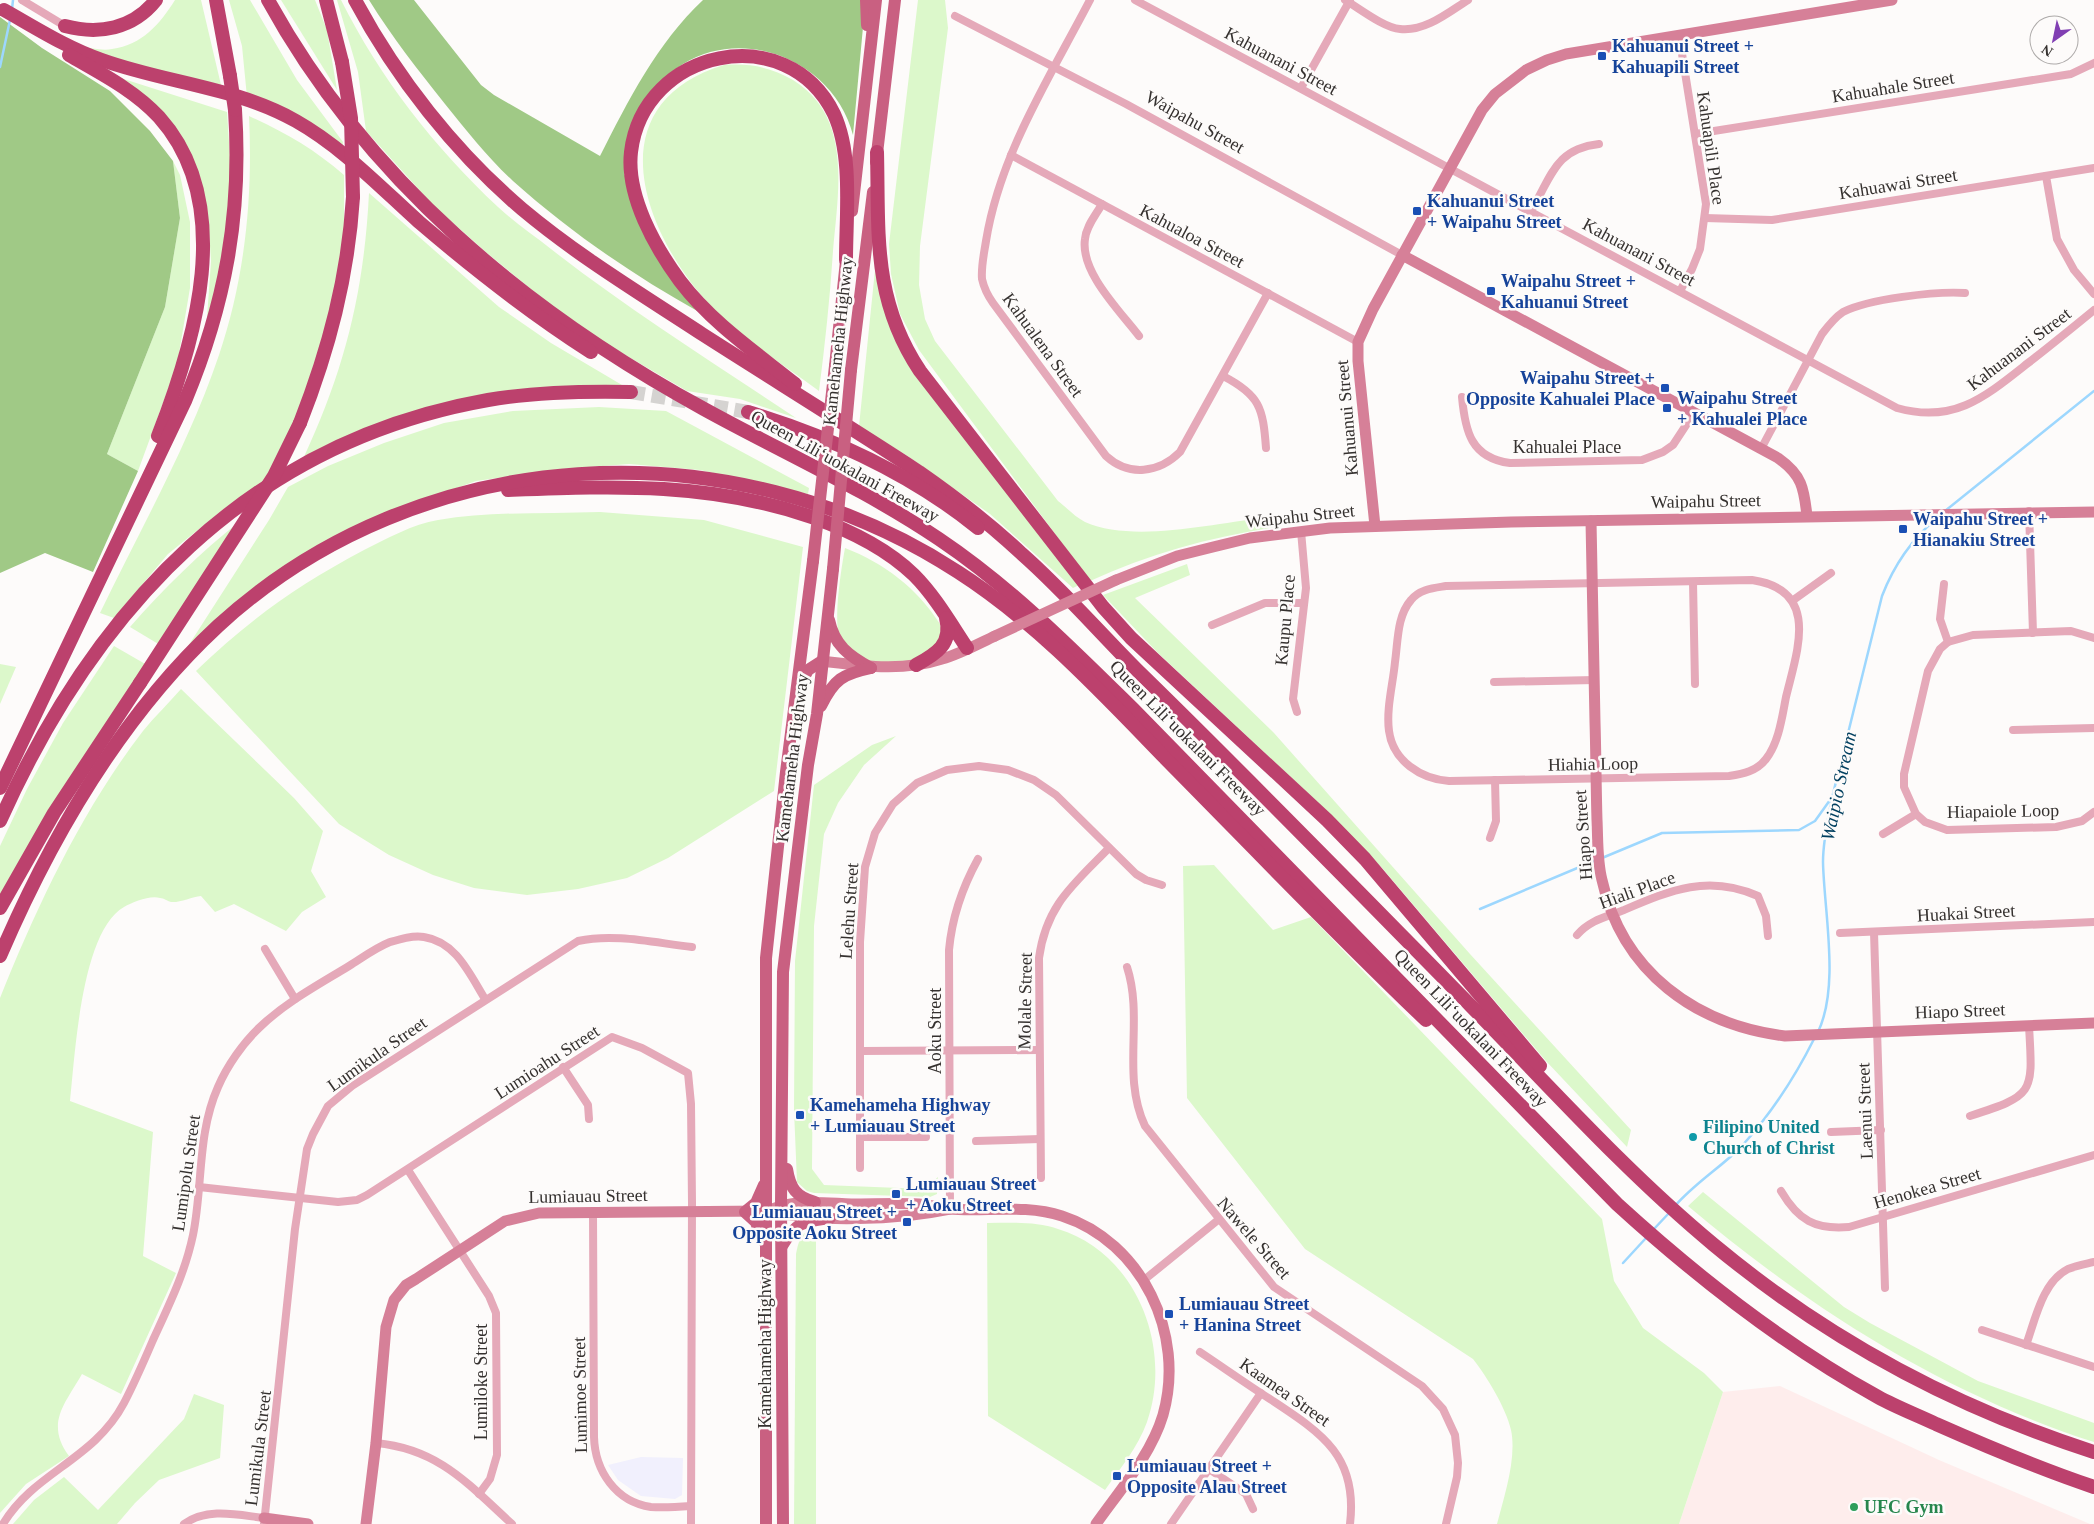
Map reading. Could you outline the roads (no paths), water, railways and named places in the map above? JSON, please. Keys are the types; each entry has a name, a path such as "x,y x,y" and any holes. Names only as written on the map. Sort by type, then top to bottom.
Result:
{"highway":[{"path":"65,26 80,30 110,29 135,19 156,0"},
{"path":"212,0 227,54"},
{"path":"0,788 128,517 157,450 198,370 222,290 235,207 237,174 235,110 227,54 216,0"},
{"name":"Queen Liliʻuokalani Freeway","path":"268,0 320,82 365,143 395,177 444,224 504,277 585,337 701,408 902,515 941,540 1015,598 1074,650 1617,1204 1671,1253 1728,1300 1800,1350 1879,1398 2028,1464 2094,1487"},
{"path":"0,908 54,813 274,476 300,423 318,376 340,299 347,265 353,197 351,128 342,62 326,0"},
{"name":"Queen Liliʻuokalani Freeway","path":"355,0 388,54 435,118 485,175 521,208 605,271 957,499 1024,555 1323,854 1605,1143 1688,1223 1746,1271 1793,1306 1838,1335 1898,1369 2009,1422 2094,1452"},
{"path":"2,9 110,78 146,105 160,119 175,140 193,179 203,242 199,298 183,369 157,450"},
{"path":"28,26 103,61 244,98 295,121 332,145 422,224 511,298 552,327 594,354 701,408"},
{"path":"846,260 846,178 843,140 833,113 814,86 790,68 775,62 751,56 735,56 697,64 677,76 658,92 642,115 631,153 631,170 644,216 660,248 681,281 718,322 850,428"},
{"path":"878,152 879,255 885,294 897,332 920,371 1103,607 1131,638 1327,820 1365,859 1605,1143"},
{"path":"0,821 45,733 94,656 121,619 181,552 234,509 321,456 385,428 415,418 488,400 518,396 592,391 631,392"},
{"path":"748,412 834,442 899,474 965,518 1079,611"},
{"path":"0,956 43,866 90,784 118,740 157,690 198,646 241,607 323,551 356,534 464,491 578,473 628,472 683,475 753,487 827,508 904,540 934,557 999,601 1047,640 1394,989 1567,1154"},
{"path":"415,509 501,490 648,486 731,496 788,509 823,521 876,546 914,575 968,648"},
{"path":"916,665 942,648 948,632 945,615"}],"main road":[{"path":"865,110 866,0"},
{"path":"865,110 876,0"},
{"name":"Kamehameha Highway","path":"783,1524 781,1210 783,972 808,765 818,714 852,370 895,0"},
{"path":"887,70 902,0"},
{"name":"Kamehameha Highway","path":"766,1524 766,958 786,772 806,626 846,260 865,110"},
{"path":"828,612 832,632 840,646 855,660 872,668"},
{"path":"798,692 808,670 822,661 813,652 806,626"},
{"path":"818,714 828,692 840,679 847,674 872,668"},
{"path":"782,1149 791,1187 800,1197 815,1202"},
{"path":"765,1183 756,1202 745,1212 756,1222 766,1253"},
{"path":"782,1246 792,1230 801,1222 830,1218"}],"street":[{"path":"22,0 65,26"},
{"name":"Kahualena Street","path":"1090,0 1028,117 1011,155 988,226 982,281 993,303 1106,456 1123,467 1140,471 1160,466 1174,458 1184,445 1268,294"},
{"name":"Kahuanani Street","path":"1135,0 1449,169 1531,210 1897,408 1924,414 1938,413 1969,405 1985,397 2094,310"},
{"path":"1301,88 1348,1 1389,26 1400,29 1427,24 1468,0"},
{"name":"Kahuanui Street","path":"1375,526 1358,360 1358,342 1373,309 1449,169 1482,110 1495,94 1526,70 1566,54 1892,0"},
{"name":"Waipahu Street","path":"955,16 1055,68 1761,449 1788,465 1799,478 1804,492 1806,516"},
{"name":"Kahuapili Place","path":"1680,35 1705,191 1705,218 1702,239 1696,260 1680,291"},
{"name":"Kahuahale Street","path":"1695,134 2071,74 2094,63"},
{"path":"1531,210 1562,158 1581,146 1599,144"},
{"name":"Kahualoa Street","path":"1011,155 1358,342"},
{"name":"Kahuawai Street","path":"1705,218 1772,220 2094,168"},
{"path":"2046,176 2057,239 2074,270 2094,294"},
{"path":"1102,204 1085,238 1086,258 1098,282 1138,336"},
{"path":"1761,449 1808,360 1830,323 1854,307 1948,292 1965,292"},
{"path":"1223,376 1244,388 1256,399 1263,417 1266,448"},
{"name":"Kahualei Place","path":"1462,398 1467,431 1476,447 1490,458 1510,463 1642,460 1663,452 1673,445 1694,413"},
{"path":"2029,511 2033,633"},
{"name":"Waipahu Street","path":"822,661 872,668 916,665 941,660 1116,580 1177,556 1213,547 1301,531 1375,526 2029,511 2094,512"},
{"name":"Hiapo Street","path":"1591,521 1598,845 1602,880 1612,914 1638,958 1666,988 1692,1006 1729,1024 1752,1031 1785,1036 2094,1023"},
{"name":"Kaupu Place","path":"1297,712 1293,699 1306,575 1301,531"},
{"path":"1792,601 1831,573"},
{"name":"Hiahia Loop","path":"1752,580 1767,582 1787,594 1800,621 1800,639 1776,739 1772,751 1759,766 1744,774 1729,776 1449,781 1421,774 1404,760 1392,742 1388,720 1400,625 1407,604 1422,591 1446,586 1592,584 1752,580"},
{"path":"1693,582 1695,684"},
{"path":"1944,584 1940,619 1948,642"},
{"path":"1212,625 1265,603 1304,604"},
{"path":"1883,834 1916,814 1904,787 1904,774 1928,671 1934,658 1948,642 1973,635 2033,633 2071,632 2094,638"},
{"path":"1494,682 1595,680"},
{"path":"2013,730 2094,728"},
{"name":"Lelehu Street","path":"860,1168 860,942 865,867 875,833 893,804 904,794 931,776 954,769 979,766 1008,770 1028,777 1056,795 1136,874 1146,880 1162,885"},
{"path":"1490,838 1496,821 1495,780"},
{"name":"Hiapaiole Loop","path":"1916,814 1936,827 1960,831 2056,827 2082,821 2094,812"},
{"name":"Molale Street","path":"1041,1178 1039,958 1045,926 1060,899 1109,848"},
{"name":"Aoku Street","path":"950,1209 951,930 961,894 978,860"},
{"name":"Hiali Place","path":"1578,936 1586,925 1612,914 1670,891 1705,885 1732,887 1758,896 1766,916 1768,936"},
{"name":"Huakai Street","path":"1840,933 2094,922"},
{"name":"Laenui Street","path":"1874,932 1885,1288"},
{"name":"Lumipolu Street","path":"4,1524 32,1490 82,1453 96,1440 124,1404 187,1263 199,1187 203,1135 218,1086 232,1062 258,1028 294,999 380,947 416,936 432,939 449,947 459,957 486,998"},
{"name":"Lumikula Street","path":"264,1521 307,1149 328,1106 352,1086 486,998 578,941 596,937 618,938 692,947"},
{"path":"265,949 294,999"},
{"name":"Nawele Street","path":"1126,967 1134,987 1134,1089 1139,1113 1155,1140 1274,1288 1422,1386 1443,1409 1455,1435 1458,1463 1457,1477 1446,1524"},
{"path":"1970,1116 2007,1104 2024,1092 2031,1072 2029,1026"},
{"name":"Lumioahu Street","path":"199,1187 338,1202 357,1200 408,1170 563,1067 612,1037 658,1056 688,1073 691,1104 692,1212 691,1524"},
{"path":"861,1051 1039,1050"},
{"path":"563,1067 588,1105 589,1119"},
{"path":"1831,1132 1881,1130"},
{"path":"861,1137 926,1137"},
{"path":"976,1141 1040,1139"},
{"name":"Henokea Street","path":"1781,1191 1791,1208 1819,1227 1831,1229 1849,1227 2094,1155"},
{"name":"Lumiloke Street","path":"408,1170 489,1296 496,1313 497,1455 490,1480 478,1494"},
{"name":"Lumiauau Street","path":"366,1524 376,1443 386,1327 390,1308 406,1285 513,1217 539,1212 766,1211 781,1210 815,1202 921,1204 950,1209 1029,1210 1062,1216 1110,1241 1144,1280 1157,1308 1164,1328 1169,1370 1168,1392 1163,1415 1145,1454 1096,1524"},
{"name":"Lumiauau Street","path":"781,1210 830,1218 922,1215 950,1209"},
{"name":"Lumimoe Street","path":"593,1213 594,1437 596,1461 600,1471 612,1486 637,1503 652,1507 691,1506"},
{"path":"1144,1280 1218,1220"},
{"path":"2026,1345 2044,1297 2054,1281 2069,1269 2094,1262"},
{"path":"1982,1330 2094,1367"},
{"name":"Kaamea Street","path":"1200,1352 1310,1426 1338,1454 1351,1488 1350,1524"},
{"path":"1171,1524 1261,1393"},
{"path":"376,1443 405,1447 431,1457 448,1468 512,1524"},
{"path":"1209,1469 1246,1494 1254,1509"},
{"path":"184,1524 198,1517 213,1513 264,1521 308,1524"}],"waterway":[{"path":"12,9 13,0"},
{"path":"0,67 10,20"},
{"name":"Waipio Stream","path":"1945,511 2094,391"},
{"name":"Waipio Stream","path":"1818,1032 1825,1014 1830,971 1823,854 1832,798 1882,596 1892,574 1911,544 1936,519"},
{"path":"1602,858 1662,833 1799,830 1815,821 1830,800"},
{"path":"1480,909 1594,861"},
{"name":"Waipio Stream","path":"1675,1206 1733,1155 1752,1135 1781,1095 1814,1039"},
{"name":"Waipio Stream","path":"1653,1230 1670,1212"},
{"name":"Waipio Stream","path":"1623,1263 1646,1238"}],"tunnel":[{"path":"631,392 748,412"}],"place":[{"name":"Kahuanui Street + Kahuapili Street","path":"1602,56"},
{"name":"Kahuanui Street + Waipahu Street","path":"1417,211"},
{"name":"Waipahu Street + Kahuanui Street","path":"1491,291"},
{"name":"Waipahu Street + Opposite Kahualei Place","path":"1665,388"},
{"name":"Waipahu Street + Kahualei Place","path":"1667,408"},
{"name":"Waipahu Street + Hianakiu Street","path":"1903,529"},
{"name":"Kamehameha Highway + Lumiauau Street","path":"800,1115"},
{"name":"Filipino United Church of Christ","path":"1693,1137"},
{"name":"Lumiauau Street + Aoku Street","path":"896,1194"},
{"name":"Lumiauau Street + Opposite Aoku Street","path":"907,1222"},
{"name":"Lumiauau Street + Hanina Street","path":"1169,1314"},
{"name":"Lumiauau Street + Opposite Alau Street","path":"1117,1476"},
{"name":"UFC Gym","path":"1854,1507"}]}
